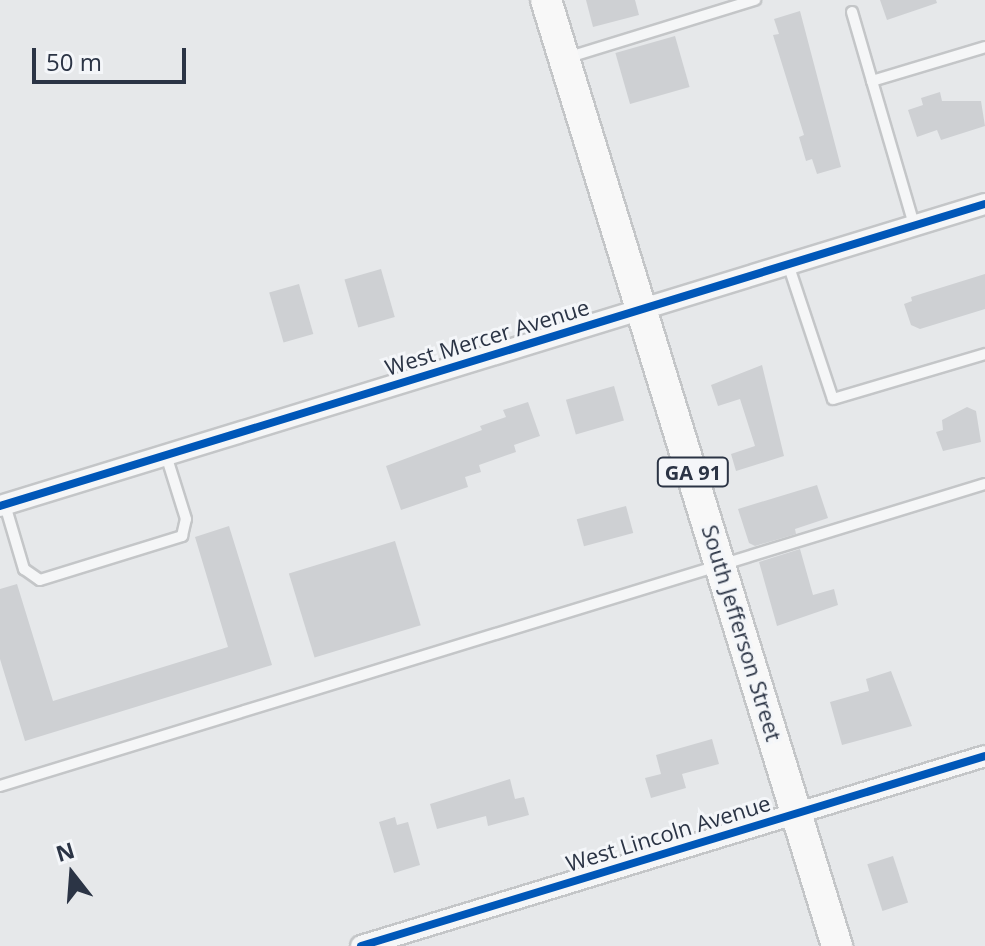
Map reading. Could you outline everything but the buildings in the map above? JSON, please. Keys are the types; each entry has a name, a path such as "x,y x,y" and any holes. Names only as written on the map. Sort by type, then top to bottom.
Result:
{"main road":[{"name":"South Jefferson Street","path":"546,0 723,565 837,946"}],"street":[{"name":"West Mercer Avenue","path":"2,506 985,204"},
{"name":"West Lincoln Avenue","path":"361,946 985,756"}],"lane":[{"path":"564,59 755,0"},
{"path":"852,12 914,225"},
{"path":"872,81 985,47"},
{"path":"788,264 833,399 985,354"},
{"path":"2,506 24,569 40,580 182,536 186,519 166,455"},
{"path":"0,786 985,484"}],"cycle path":[{"path":"0,506 985,204"},
{"path":"361,946 985,756"}]}
